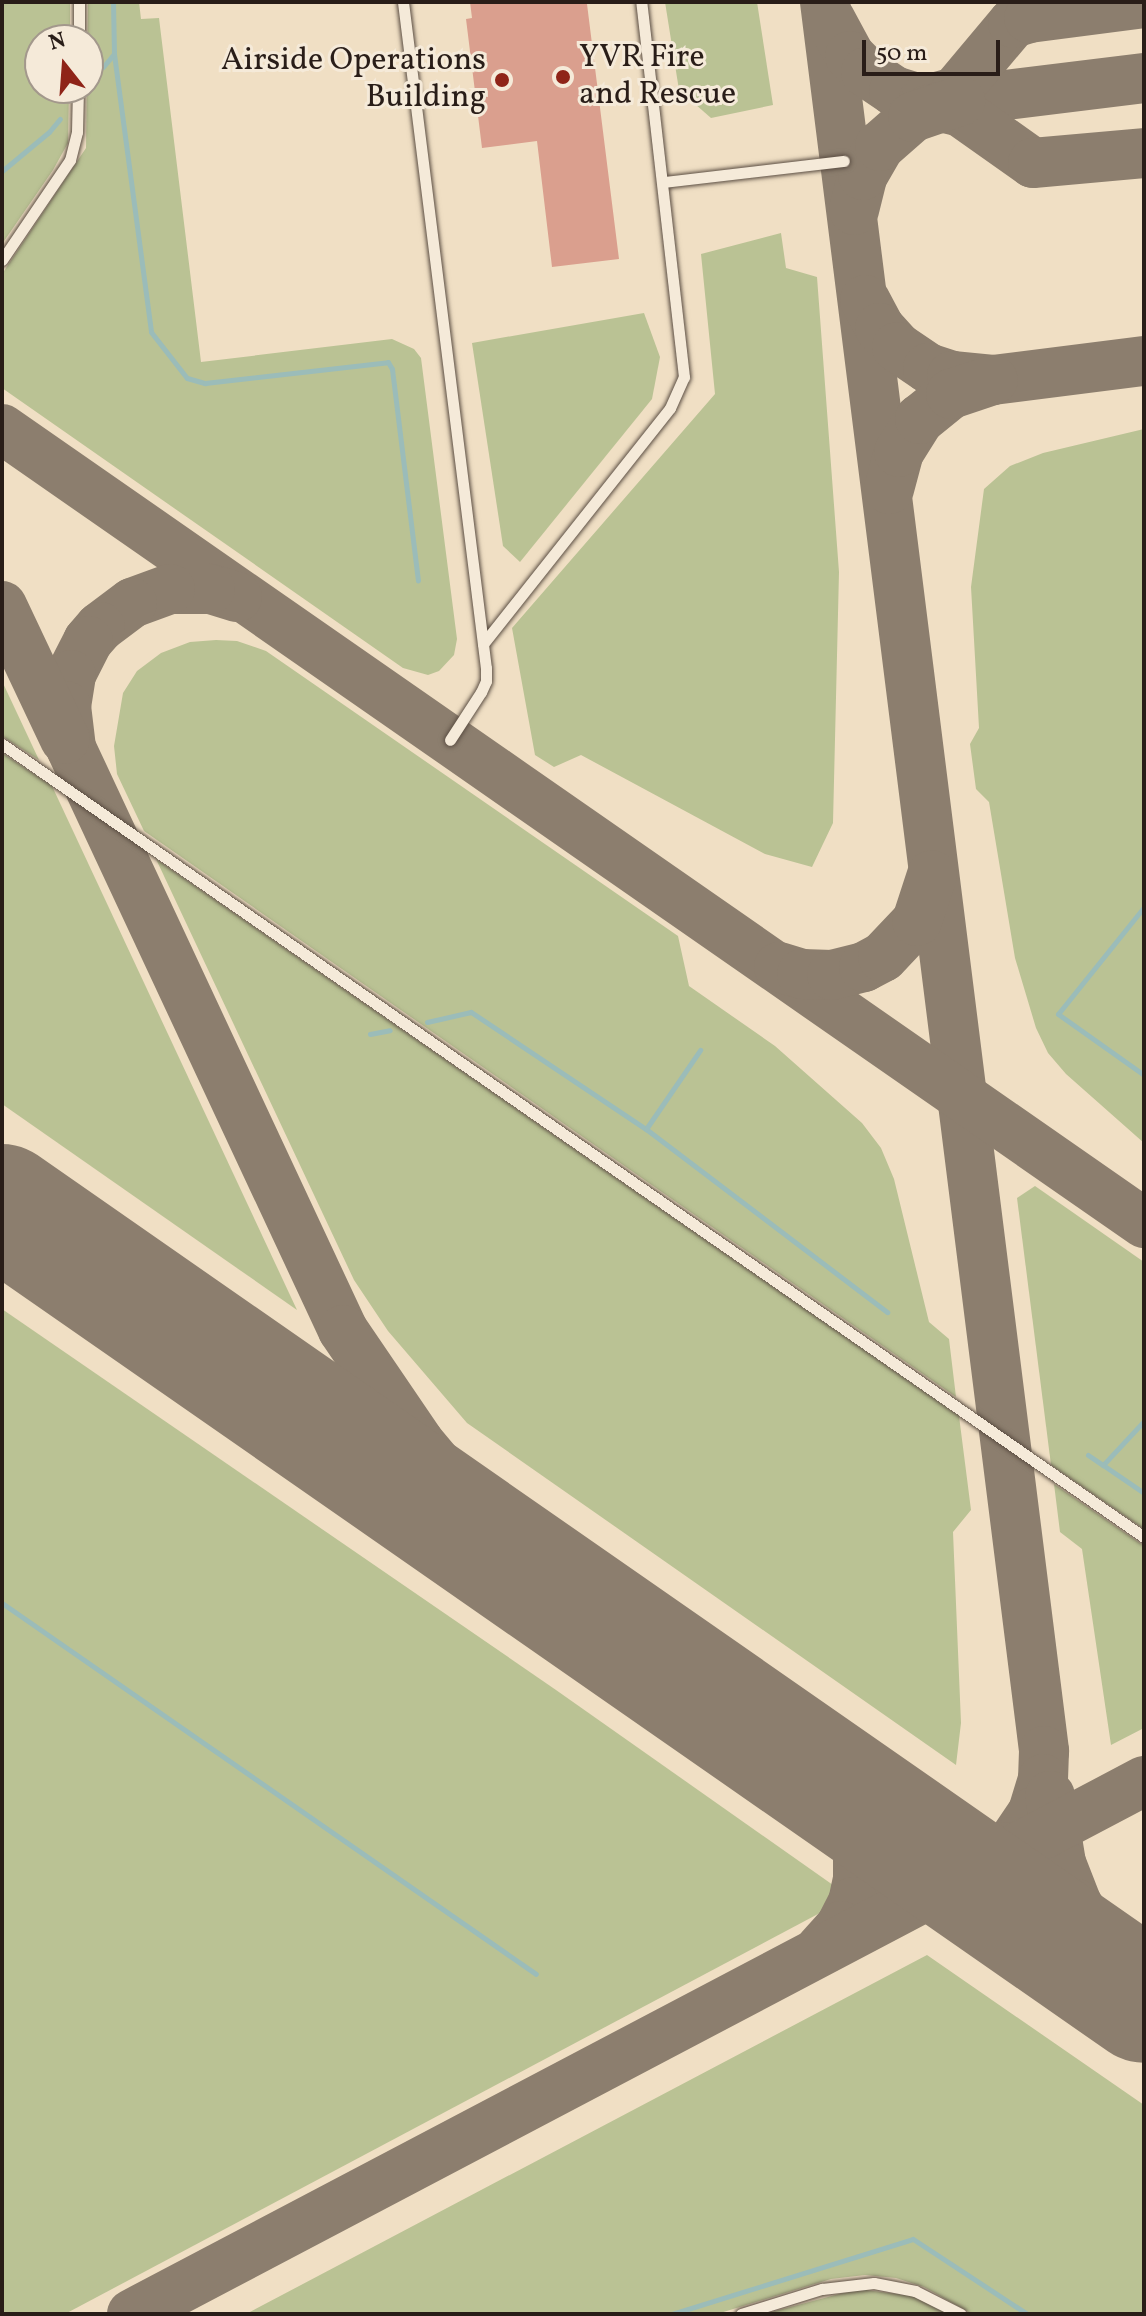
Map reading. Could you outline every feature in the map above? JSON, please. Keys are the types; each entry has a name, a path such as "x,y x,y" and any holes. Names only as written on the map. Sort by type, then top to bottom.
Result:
{"lane":[{"path":"79,2 79,24"},
{"path":"403,2 486,681 450,740"},
{"path":"483,644 679,393 684,377 685,357 641,2"},
{"path":"2,260 70,160 77,132 78,104"},
{"path":"664,182 844,161"},
{"path":"2,744 1144,1537"},
{"path":"741,2314 822,2289 874,2283 915,2291 961,2314"}],"green space":[{"path":"2,2 70,2 70,24 24,24 24,104 69,104 68,143 2,244"},
{"path":"88,2 139,2 141,19 159,18 201,362 392,339 414,349 421,358 457,639 454,655 439,671 428,675 403,668 2,388 2,274 86,148 87,104 104,104 104,24 88,24"},
{"path":"665,2 757,2 773,105 711,118 679,90"},
{"path":"781,233 786,268 817,277 839,572 833,823 812,867 765,854 581,755 554,767 535,755 512,628 715,394 701,254"},
{"path":"644,313 660,357 652,399 520,562 503,546 472,343"},
{"path":"1144,429 1144,1143 1066,1074 1048,1053 1036,1028 1015,958 989,802 976,789 970,744 979,728 971,587 984,489 1010,466 1043,453"},
{"path":"237,641 266,651 678,936 689,986 775,1046 862,1123 881,1148 894,1179 929,1322 949,1339 956,1397 144,831 117,774 114,746 123,693 137,671 161,653 190,642"},
{"path":"2,681 39,760 2,736"},
{"path":"2,753 52,786 297,1310 2,1104"},
{"path":"156,859 959,1416 971,1510 953,1532 961,1723 956,1765 467,1423 388,1331 354,1280"},
{"path":"1035,1186 1144,1262 1144,1529 1051,1465 1017,1198"},
{"path":"2,1309 556,1690 850,1897 65,2314 2,2314"},
{"path":"1054,1484 1144,1546 1144,1728 1111,1745 1082,1549 1060,1532"},
{"path":"927,1955 1144,2105 1144,2314 972,2314 924,2287 896,2278 865,2275 831,2279 717,2314 246,2314"},
{"path":"858,2289 912,2296 948,2314 764,2314"}],"building":[{"name":"YVR Fire and Rescue","path":"470,2 587,4 619,259 552,267 537,141 482,148 466,19 472,18"}],"waterway":[{"path":"104,66 114,54 113,2"},
{"path":"114,54 151,332 187,378 205,383 388,362 392,369 418,580"},
{"path":"2,171 60,119"},
{"path":"1144,907 1058,1014 1144,1075"},
{"path":"427,1022 471,1012 646,1129 887,1312"},
{"path":"370,1034 390,1030"},
{"path":"646,1129 700,1050"},
{"path":"1144,1421 1103,1465 1144,1493"},
{"path":"1088,1455 1103,1465"},
{"path":"2,1603 536,1974"},
{"path":"672,2314 913,2239 1027,2314"}],"taxiway":[{"path":"825,2 1044,1751 1043,1779 1033,1812 1013,1842 983,1867"},
{"path":"926,100 955,92 1013,23 1029,18 1144,3"},
{"path":"830,19 850,56 866,72 894,91 924,100 949,102 1144,78"},
{"path":"854,210 863,175 880,146 913,117 960,101"},
{"path":"927,110 940,107 961,112 1033,163 1144,153"},
{"path":"865,300 880,328 897,347 928,368 952,376 993,380 1144,361"},
{"path":"889,489 899,452 920,419 951,394 993,380"},
{"path":"2,429 1144,1223"},
{"path":"237,597 210,589 170,589 132,603 100,627 88,641 71,675 66,706 71,748 343,1330 419,1442 527,1571"},
{"path":"2,606 65,739"},
{"path":"779,967 802,974 832,975 864,967 883,957 917,921 932,875"},
{"path":"800,1761 840,1804 852,1828 858,1853 858,1879 853,1902 841,1926 820,1949"},
{"path":"132,2314 1144,1781"},
{"path":"1050,1796 1061,1863 1077,1904 1113,1960 1144,1991"},
{"path":"898,1830 968,1850 1013,1847"}],"runway":[{"path":"2,1206 1144,2001"}],"place":[{"name":"YVR Fire and Rescue","path":"563,77"},
{"name":"Airside Operations Building","path":"502,80"}]}
